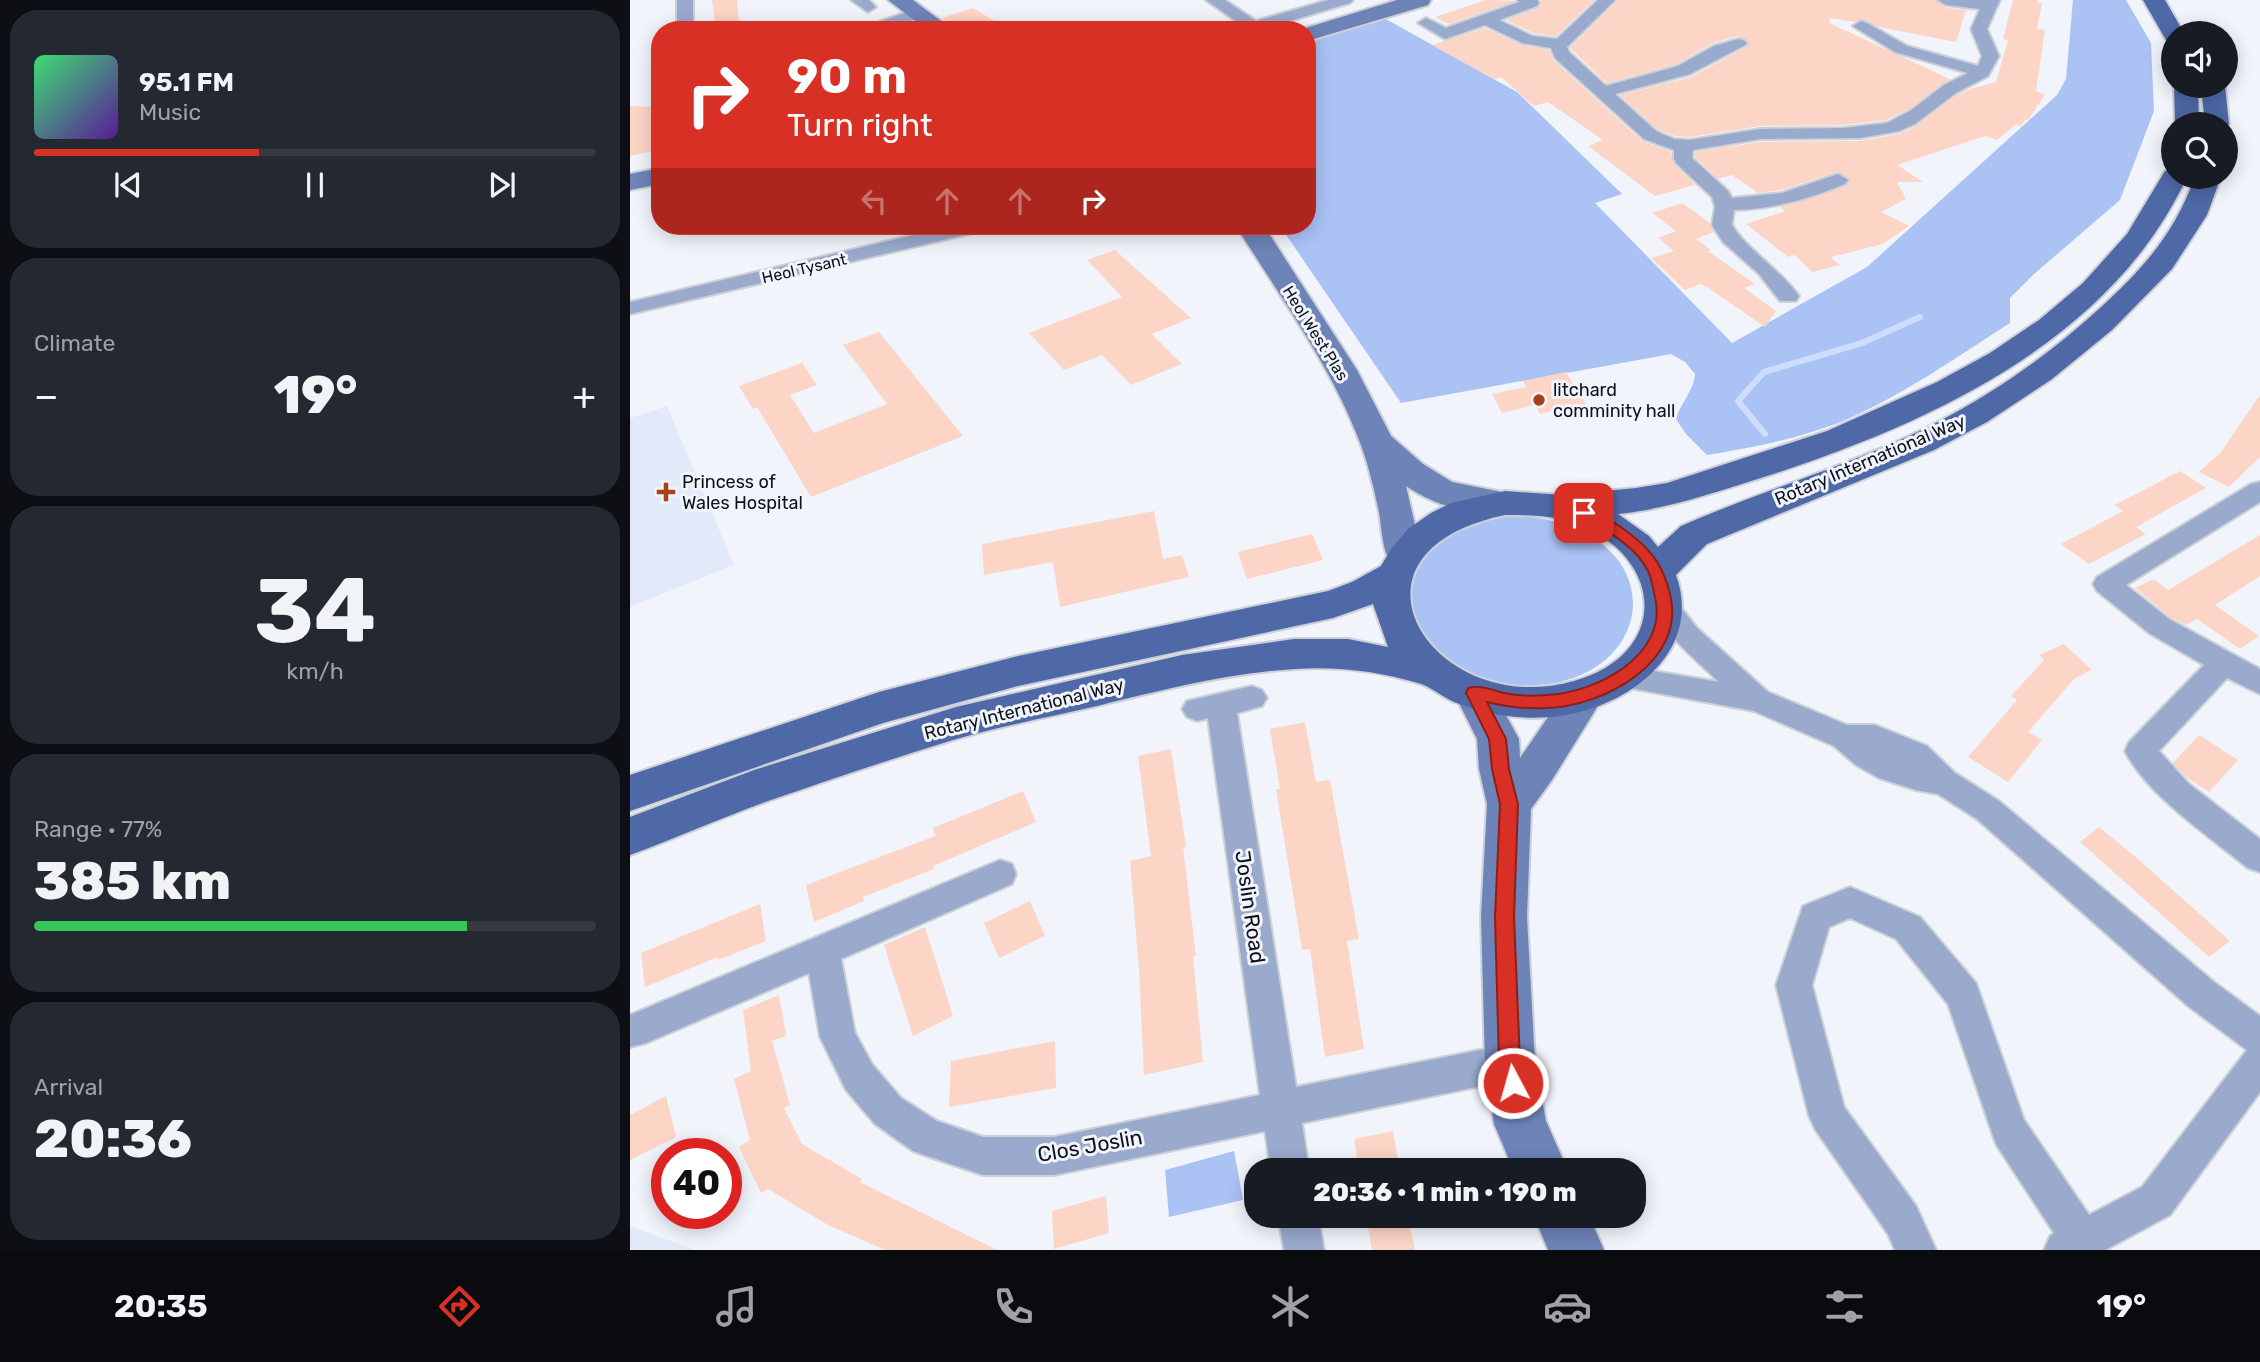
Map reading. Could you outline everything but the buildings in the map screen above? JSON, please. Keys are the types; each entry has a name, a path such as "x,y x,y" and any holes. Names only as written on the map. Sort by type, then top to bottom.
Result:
{"main road":[{"path":"2154,0 2166,21"},
{"name":"Rotary International Way","path":"1558,506 1648,499 1704,483 1784,460 1856,433 1928,400 1985,368 2040,332 2086,295 2129,251 2157,212 2168,189"},
{"name":"Rotary International Way","path":"1661,590 1674,552 1694,536 1952,428 2034,377 2094,331 2140,286 2177,245 2200,204 2204,189"},
{"path":"1505,503 1558,506 1607,523 1628,537 1645,554 1661,590 1662,626 1655,645 1642,662 1624,677 1584,696 1548,702 1510,701 1474,693 1430,670 1409,648 1395,625 1391,599 1399,565 1430,529 1465,511 1505,503"},
{"name":"Rotary International Way","path":"630,793 879,708 1018,671 1333,604 1365,593 1399,565"},
{"name":"Rotary International Way","path":"630,836 754,788 956,723 1182,670 1253,658 1348,654 1430,670"}],"street":[{"path":"685,0 685,21"},
{"path":"899,0 929,21"},
{"path":"1214,0 1246,21"},
{"path":"1279,21 1345,0"},
{"path":"1316,31 1420,0"},
{"path":"1426,23 1444,34 1531,3 1525,0"},
{"path":"1607,0 1561,44 1561,54 1650,135 1663,142 1684,145 1760,134 1874,132 1913,118 1951,88 1982,72 1991,60 1990,50 1979,34 1979,25 1991,3 1946,0"},
{"path":"896,21 918,13"},
{"path":"1485,19 1528,40 1561,44"},
{"path":"1890,27 1867,29 1901,49 1982,72"},
{"path":"1603,92 1684,70 1720,50 1740,44"},
{"path":"1684,145 1683,159 1721,195 1724,204 1722,225 1730,238 1782,289 1803,275"},
{"path":"1724,204 1785,200 1830,184 1804,175"},
{"path":"630,182 651,178"},
{"name":"Heol Tysant","path":"630,308 939,235"},
{"name":"Heol West Plas","path":"1256,235 1341,370 1377,442 1396,511 1399,565"},
{"name":"Heol West Plas","path":"1377,442 1420,479 1438,490 1452,495 1505,503"},
{"path":"2260,490 2108,584 2159,626 2260,683"},
{"path":"1661,590 1687,635 1758,701"},
{"path":"2223,664 2140,751 2178,793 2260,859"},
{"path":"1624,677 1758,701 1845,737 1863,756 1913,779 1944,782 1988,810 2201,994 2260,1038"},
{"path":"1474,693 1498,739 1500,769 1509,804 1504,917 1510,1062 1520,1124 1535,1158"},
{"path":"1509,804 1537,768 1584,696"},
{"name":"Joslin Road","path":"1223,704 1288,1158"},
{"path":"633,1031 1000,874"},
{"path":"1916,1250 1902,1220 1828,1116 1794,985 1815,917 1850,902 1908,928 1963,995 2009,1131 2073,1245 2156,1200 2260,1062"},
{"name":"Clos Joslin","path":"822,951 838,1037 859,1077 888,1111 927,1137 983,1156 1054,1156 1279,1108"},
{"path":"1279,1108 1510,1062"},
{"path":"1300,1228 1304,1250"},
{"path":"1566,1228 1576,1250"}],"shaded area":[{"path":"2073,0 2126,0 2151,43 2154,111 2120,200 2010,298 2010,323 1926,377 1861,413 1806,434 1757,446 1707,455 1686,434 1676,419 1695,374 1685,362 1671,354 1401,403 1286,235 1316,235 1316,31 1375,13 1517,92 1622,194 1595,203 1732,343 1867,267 2057,95 2066,79"},
{"name":"Princess of Wales Hospital","path":"667,406 734,565 630,607 630,418"},
{"path":"1513,515 1569,526 1608,549 1628,578 1633,610 1622,641 1596,667 1558,682 1507,684 1478,678 1451,667 1404,616 1411,569 1421,549 1459,528"},
{"path":"1234,1151 1243,1200 1169,1217 1165,1170"},
{"path":"630,1226 695,1250 630,1250"}],"waterway":[{"path":"1765,434 1738,401 1764,372 1862,343 1920,317"}],"place":[{"name":"litchard comminity hall","path":"1539,400"},
{"name":"Princess of Wales Hospital","path":"666,492"}],"route":[{"path":"1513,1083 1504,917 1509,804 1500,769 1498,739 1474,693 1510,701 1548,702 1584,696 1624,677 1642,662 1655,645 1665,607 1657,572 1645,554 1628,537 1607,523 1584,513"}]}
